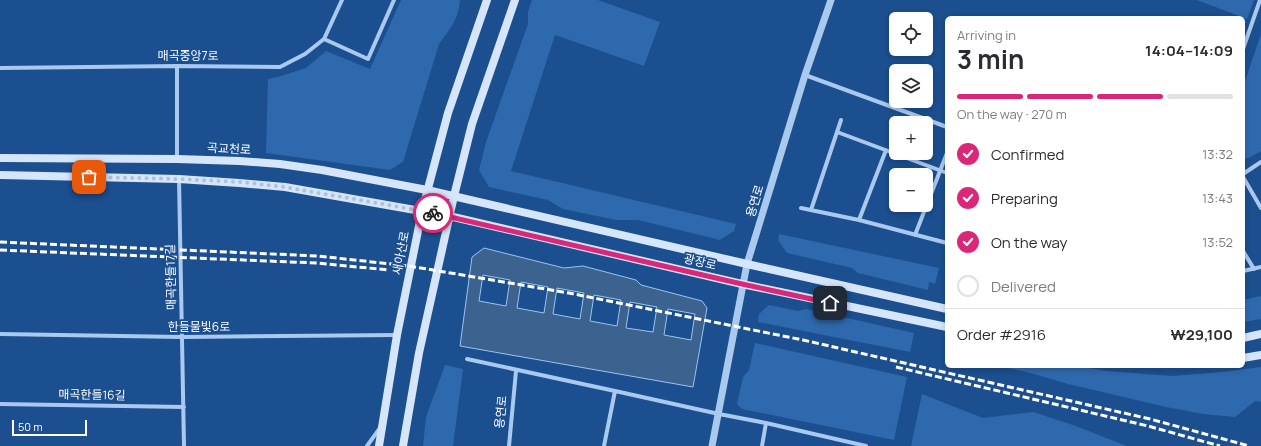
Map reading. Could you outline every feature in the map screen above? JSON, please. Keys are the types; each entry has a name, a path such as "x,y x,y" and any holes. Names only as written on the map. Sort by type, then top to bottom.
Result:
{"main road":[{"name":"새아산로","path":"379,446 397,335 427,190 448,113 487,0"},
{"path":"403,446 419,354 449,216 472,124 515,0"},
{"name":"곡교천로","path":"0,158 177,159 280,164 322,170 454,196"},
{"path":"0,175 179,179 240,182 285,187 449,216"},
{"name":"광장로","path":"454,196 747,264 945,308"},
{"name":"광장로","path":"449,216 742,284 945,327"},
{"path":"1245,338 1261,334"},
{"path":"1245,358 1261,355"}],"street":[{"name":"매곡중앙7로","path":"0,68 177,66 280,67 306,54 324,39 342,0"},
{"path":"324,39 368,59 394,0"},
{"name":"용연로","path":"712,446 747,264 805,75 831,0"},
{"path":"1245,43 1260,0"},
{"path":"177,66 177,159"},
{"path":"805,75 945,126"},
{"path":"811,210 841,120"},
{"path":"837,132 945,172"},
{"path":"859,220 886,150"},
{"path":"915,235 945,159"},
{"path":"1245,174 1261,162"},
{"name":"매곡한들17길","path":"179,179 184,446"},
{"path":"1245,180 1261,208"},
{"path":"800,208 859,220 945,242"},
{"path":"1245,254 1254,269"},
{"path":"1245,271 1261,267"},
{"name":"한들물빛6로","path":"0,334 182,337 397,335"},
{"path":"467,359 516,371 766,423 863,446"},
{"name":"용연로","path":"509,446 516,371"},
{"path":"604,446 615,391"},
{"name":"매곡한들16길","path":"0,404 184,407"},
{"path":"762,446 766,423"},
{"path":"367,446 382,424"}],"shaded area":[{"path":"401,0 460,0 456,18 439,44 403,162 390,170 266,153 268,79 306,68 326,51 370,69"},
{"path":"532,0 598,0 660,22 644,66 555,35 511,171 736,224 734,231 720,240 638,220 616,220 563,209 548,200 489,187 479,170 486,142 528,24 528,12"},
{"path":"1197,0 1254,0 1247,19 1245,18 1245,16 1239,16"},
{"path":"1261,34 1261,151 1249,158 1245,158 1245,81"},
{"path":"779,234 939,268 935,284 929,282 928,290 858,273 852,268 787,253 778,240"},
{"path":"484,248 564,268 583,266 636,280 641,285 702,301 707,308 693,387 460,346 472,257","holes":["483,275 510,280 506,306 479,301","521,282 548,287 544,313 517,308","557,288 584,293 580,319 553,314","594,295 621,300 617,326 590,321","630,302 657,307 653,332 626,328","668,309 695,314 691,340 664,335"]},
{"path":"1261,296 1261,319 1245,322 1245,300"},
{"path":"769,305 798,311 807,309 914,333 910,352 758,322 759,314"},
{"path":"755,343 907,377 894,440 742,409 737,404 743,377 749,370"},
{"path":"445,365 463,369 453,446 423,446 426,417"},
{"path":"1261,367 1261,402 1255,401 1235,417 1203,414 1068,384 1008,368 1089,368 1106,371 1172,376"},
{"path":"922,394 983,418 1033,412 1073,425 1127,446 911,446"}],"railway":[{"path":"0,242 318,256 409,266 569,293 803,340 1150,419 1249,446"},
{"path":"0,250 316,263 389,270"},
{"path":"896,367 1148,426 1220,446"}],"way so far":[{"path":"89,177 240,182 334,194 433,213"}],"route":[{"path":"433,213 830,303"}]}
